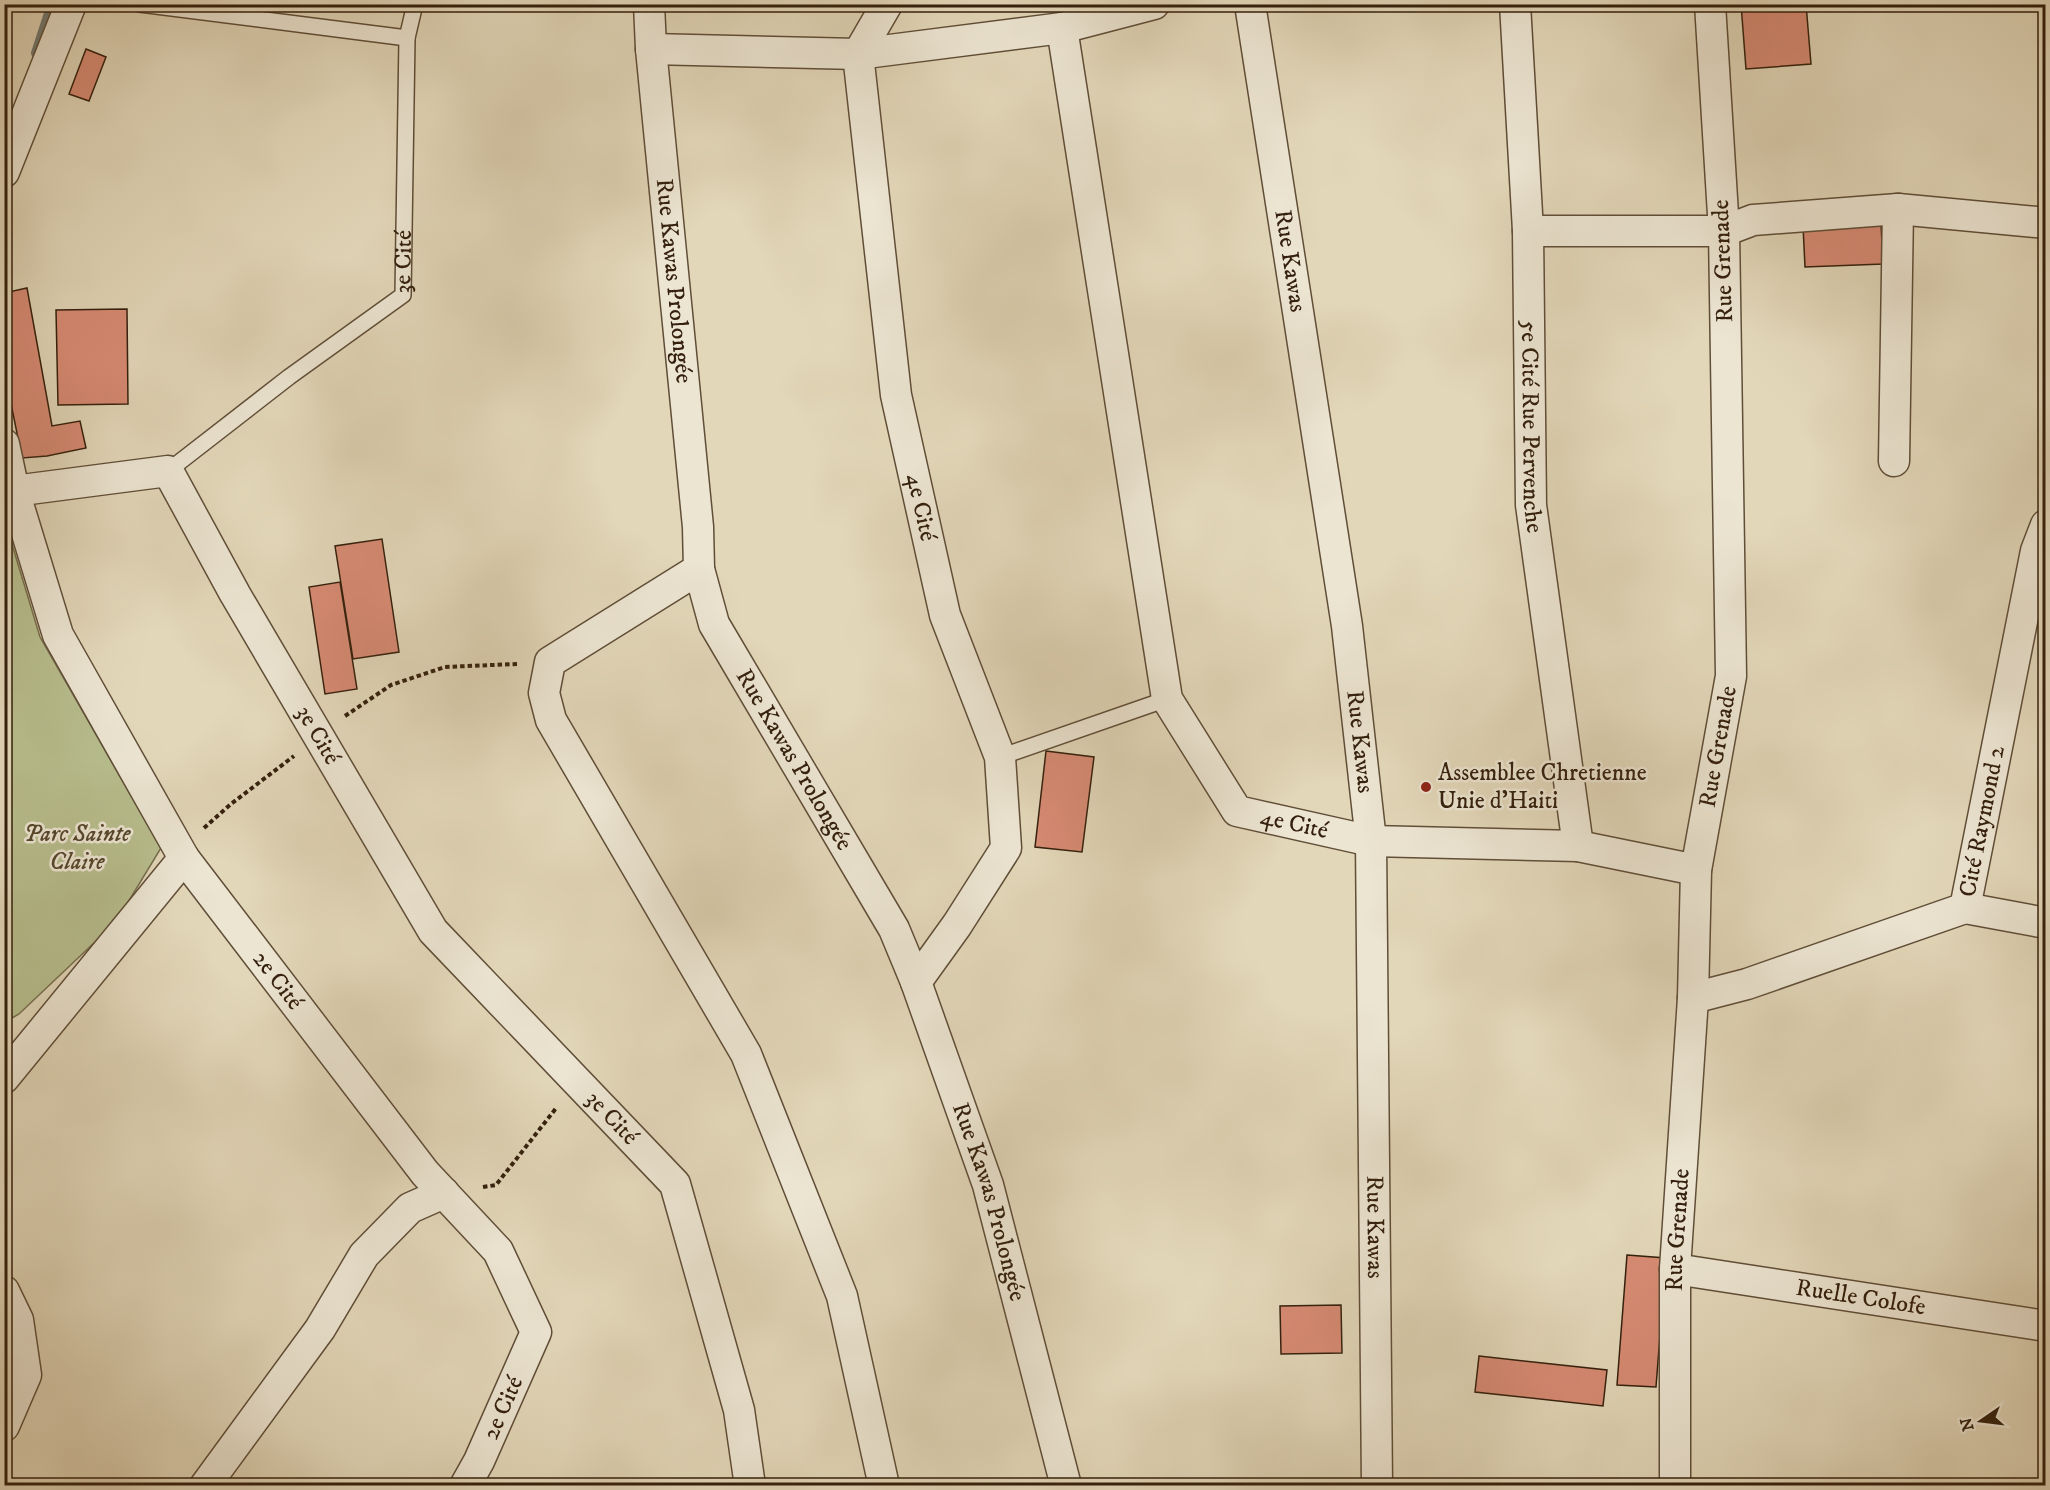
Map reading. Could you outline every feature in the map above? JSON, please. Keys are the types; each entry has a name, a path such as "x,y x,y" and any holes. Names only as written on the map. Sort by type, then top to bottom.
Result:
{"street":[{"path":"4,172 71,4"},
{"name":"Rue Kawas Prolongée","path":"649,4 651,49 698,527 699,569 714,624 894,929 916,982 988,1185 1066,1485"},
{"path":"858,54 887,4"},
{"path":"651,49 858,54 1062,28 1154,4"},
{"name":"Rue Kawas","path":"1250,4 1347,627 1371,841 1377,1485"},
{"name":"5e Cité Rue Pervenche","path":"1515,4 1528,231 1531,505 1578,846"},
{"name":"Rue Grenade","path":"1675,1485 1675,1269 1693,998 1696,870 1731,676 1724,231 1710,4"},
{"name":"4e Cité","path":"1062,28 1167,699 1237,811 1371,841 1578,846 1696,870"},
{"name":"4e Cité","path":"858,54 896,395 945,615 1000,757 1006,848 957,925 916,982"},
{"path":"1528,231 1724,231 1753,220 1898,209 2046,223"},
{"path":"1894,461 1898,209"},
{"name":"2e Cité","path":"4,444 14,490 58,636 184,858 418,1164 498,1251 536,1332 479,1461 465,1485"},
{"path":"14,490 168,471"},
{"name":"3e Cité","path":"168,471 235,594 433,931 675,1184 739,1410 750,1485"},
{"name":"Cité Raymond 2","path":"1693,998 1748,984 1965,908 2036,551 2046,525"},
{"path":"699,569 550,662 544,693 551,720 746,1054 842,1296 884,1485"},
{"path":"4,1078 184,858"},
{"path":"1965,908 2046,923"},
{"path":"205,1485 320,1329 364,1255 410,1208 444,1193"},
{"name":"Ruelle Colofe","path":"1675,1269 2046,1326"},
{"path":"4,1291 18,1320 26,1375 4,1426"}],"lane":[{"path":"140,4 407,38"},
{"name":"3e Cité","path":"168,471 289,377 403,295 407,38 415,4"},
{"path":"1000,757 1167,699"}],"path":[{"path":"184,858 196,836 222,812 318,736 391,685 445,667 550,662"},
{"path":"496,1185 577,1082"}],"green space":[{"name":"Parc Sainte Claire","path":"5,521 40,637 161,848 116,922 19,1014 5,1022"}],"building":[{"path":"1741,4 1806,4 1811,64 1746,69"},
{"path":"86,49 106,57 89,101 69,94"},
{"path":"1881,223 1883,264 1805,267 1803,226"},
{"path":"27,288 52,426 80,421 86,448 47,456 22,458 4,369 4,293"},
{"path":"127,309 128,404 58,405 56,310"},
{"path":"382,539 399,652 353,659 335,546"},
{"path":"340,582 357,689 325,694 309,587"},
{"path":"1046,751 1094,757 1082,852 1035,847"},
{"path":"1627,1255 1666,1258 1656,1387 1617,1385"},
{"path":"1341,1305 1342,1353 1281,1354 1280,1306"},
{"path":"1479,1356 1607,1370 1603,1406 1475,1392"}],"waterway":[{"path":"36,53 52,4"}],"place":[{"name":"Assemblee Chretienne Unie d'Haiti","path":"1426,787"}]}
